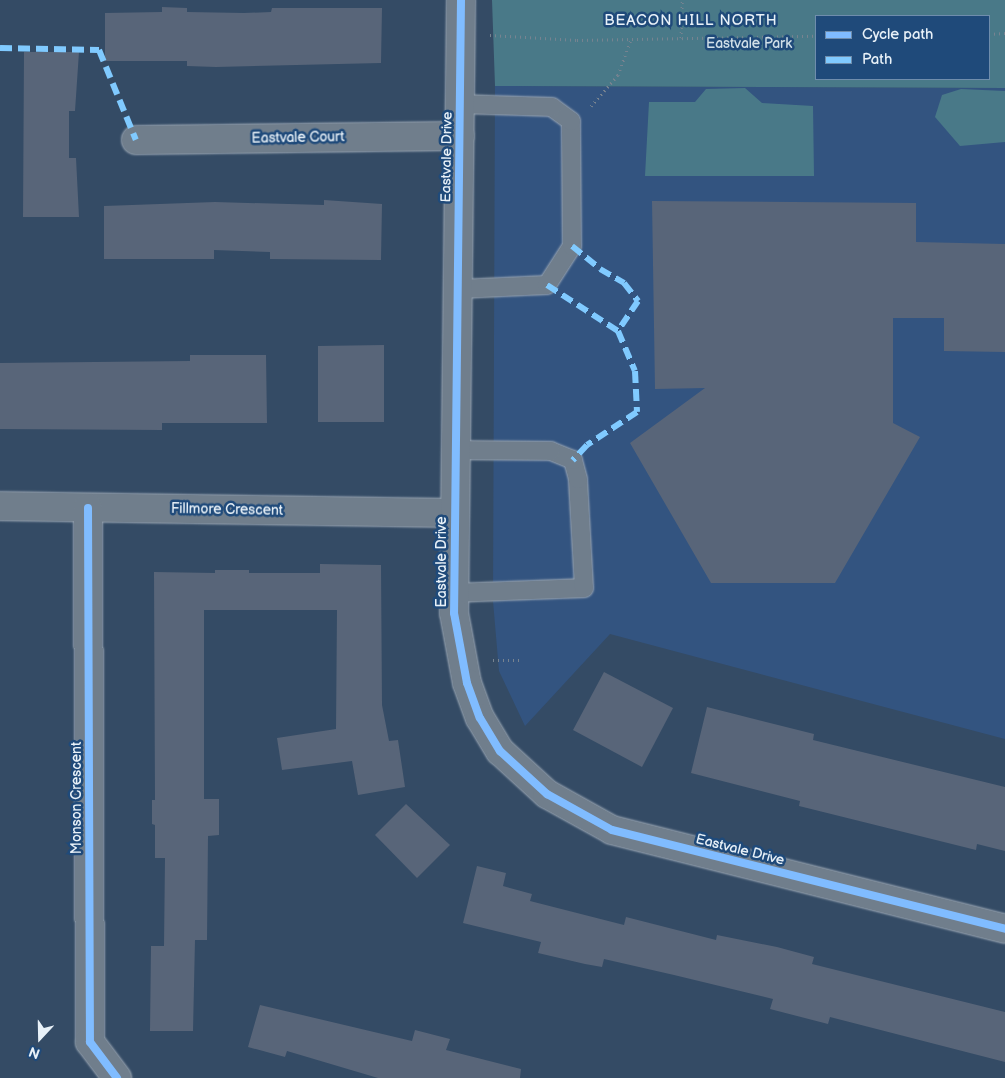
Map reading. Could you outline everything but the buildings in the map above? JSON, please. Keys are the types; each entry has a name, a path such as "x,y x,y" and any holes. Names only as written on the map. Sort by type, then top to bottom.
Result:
{"street":[{"name":"Eastvale Drive","path":"461,0 454,613 467,683 480,718 500,751 547,794 612,830 1005,930"},
{"name":"Eastvale Court","path":"136,140 460,136"},
{"name":"Fillmore Crescent","path":"0,506 454,513"},
{"name":"Monson Crescent","path":"88,508 90,1042 117,1078"}],"lane":[{"path":"459,289 547,285 572,246 571,121 552,107 460,104"},
{"path":"454,593 584,588 578,479 573,460 551,451 455,450"}],"path":[{"path":"681,38 682,0"},
{"path":"990,34 1005,33"},
{"path":"461,35 631,40 815,36"},
{"path":"571,121 599,100 618,75 631,40"},
{"path":"492,660 522,660"}],"shaded area":[{"path":"495,86 1005,88 1005,739 610,634 525,726 499,671 493,601"}],"green space":[{"name":"Eastvale Park","path":"492,0 1005,0 1005,88 495,86"},
{"path":"745,88 762,103 813,106 814,176 645,176 649,102 695,102 706,89"},
{"path":"961,89 1005,91 1005,142 960,146 935,117 942,95"}],"marked path":[{"path":"0,48 99,50 136,140"},
{"path":"572,246 600,269 624,283 638,301 618,331"},
{"path":"547,285 618,331 635,371 637,412 587,445 573,460"}],"cycle path":[{"path":"461,0 454,613 467,683 480,718 500,751 547,794 612,830 1005,929"},
{"path":"88,508 90,1042 117,1078"}],"district":[{"name":"BEACON HILL NORTH","path":"691,21"}]}
